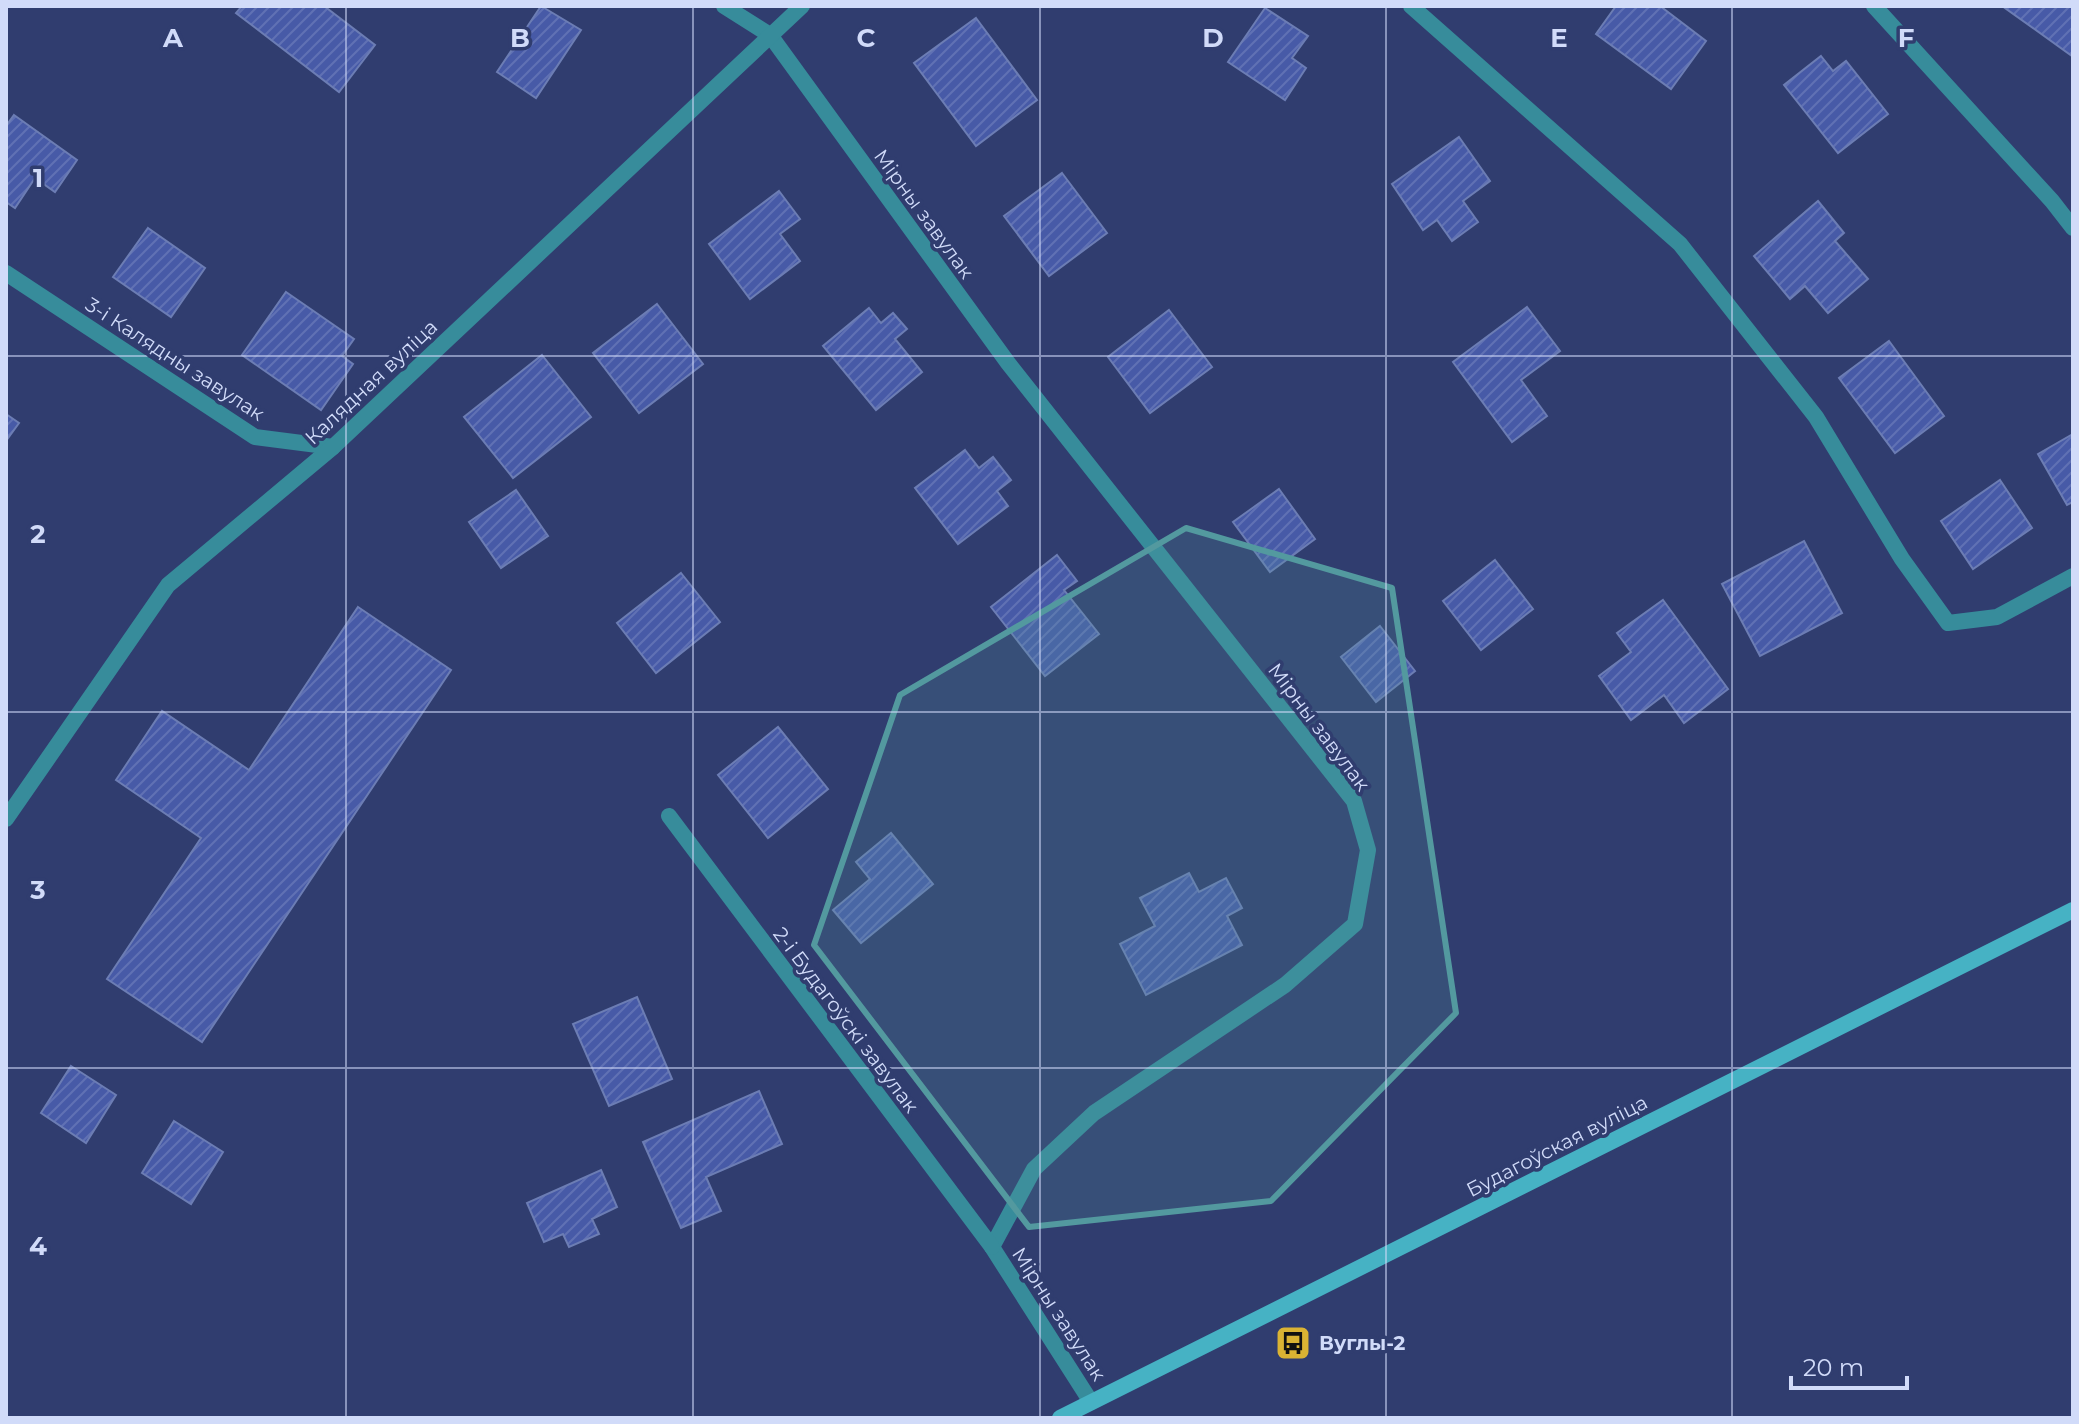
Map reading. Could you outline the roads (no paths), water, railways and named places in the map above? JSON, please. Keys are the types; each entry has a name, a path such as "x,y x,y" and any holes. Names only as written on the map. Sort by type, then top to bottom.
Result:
{"street":[{"path":"724,6 770,35"},
{"name":"Калядная вуліца","path":"6,819 168,585 333,447 802,6"},
{"path":"1411,6 1680,244 1816,417 1902,559 1948,623 1997,617 2073,576"},
{"path":"1874,6 2073,228"},
{"name":"Мірны завулак","path":"770,35 1008,363 1354,801 1368,850 1355,924 1285,985 1094,1113 1034,1169 992,1247 1091,1402"},
{"name":"3-і Калядны завулак","path":"6,273 255,437 333,447"},
{"name":"2-і Будагоўскі завулак","path":"669,816 992,1247"},
{"name":"Будагоўская вуліца","path":"1060,1418 2073,910"}],"place":[{"name":"Вуглы-2","path":"1293,1343"}]}
